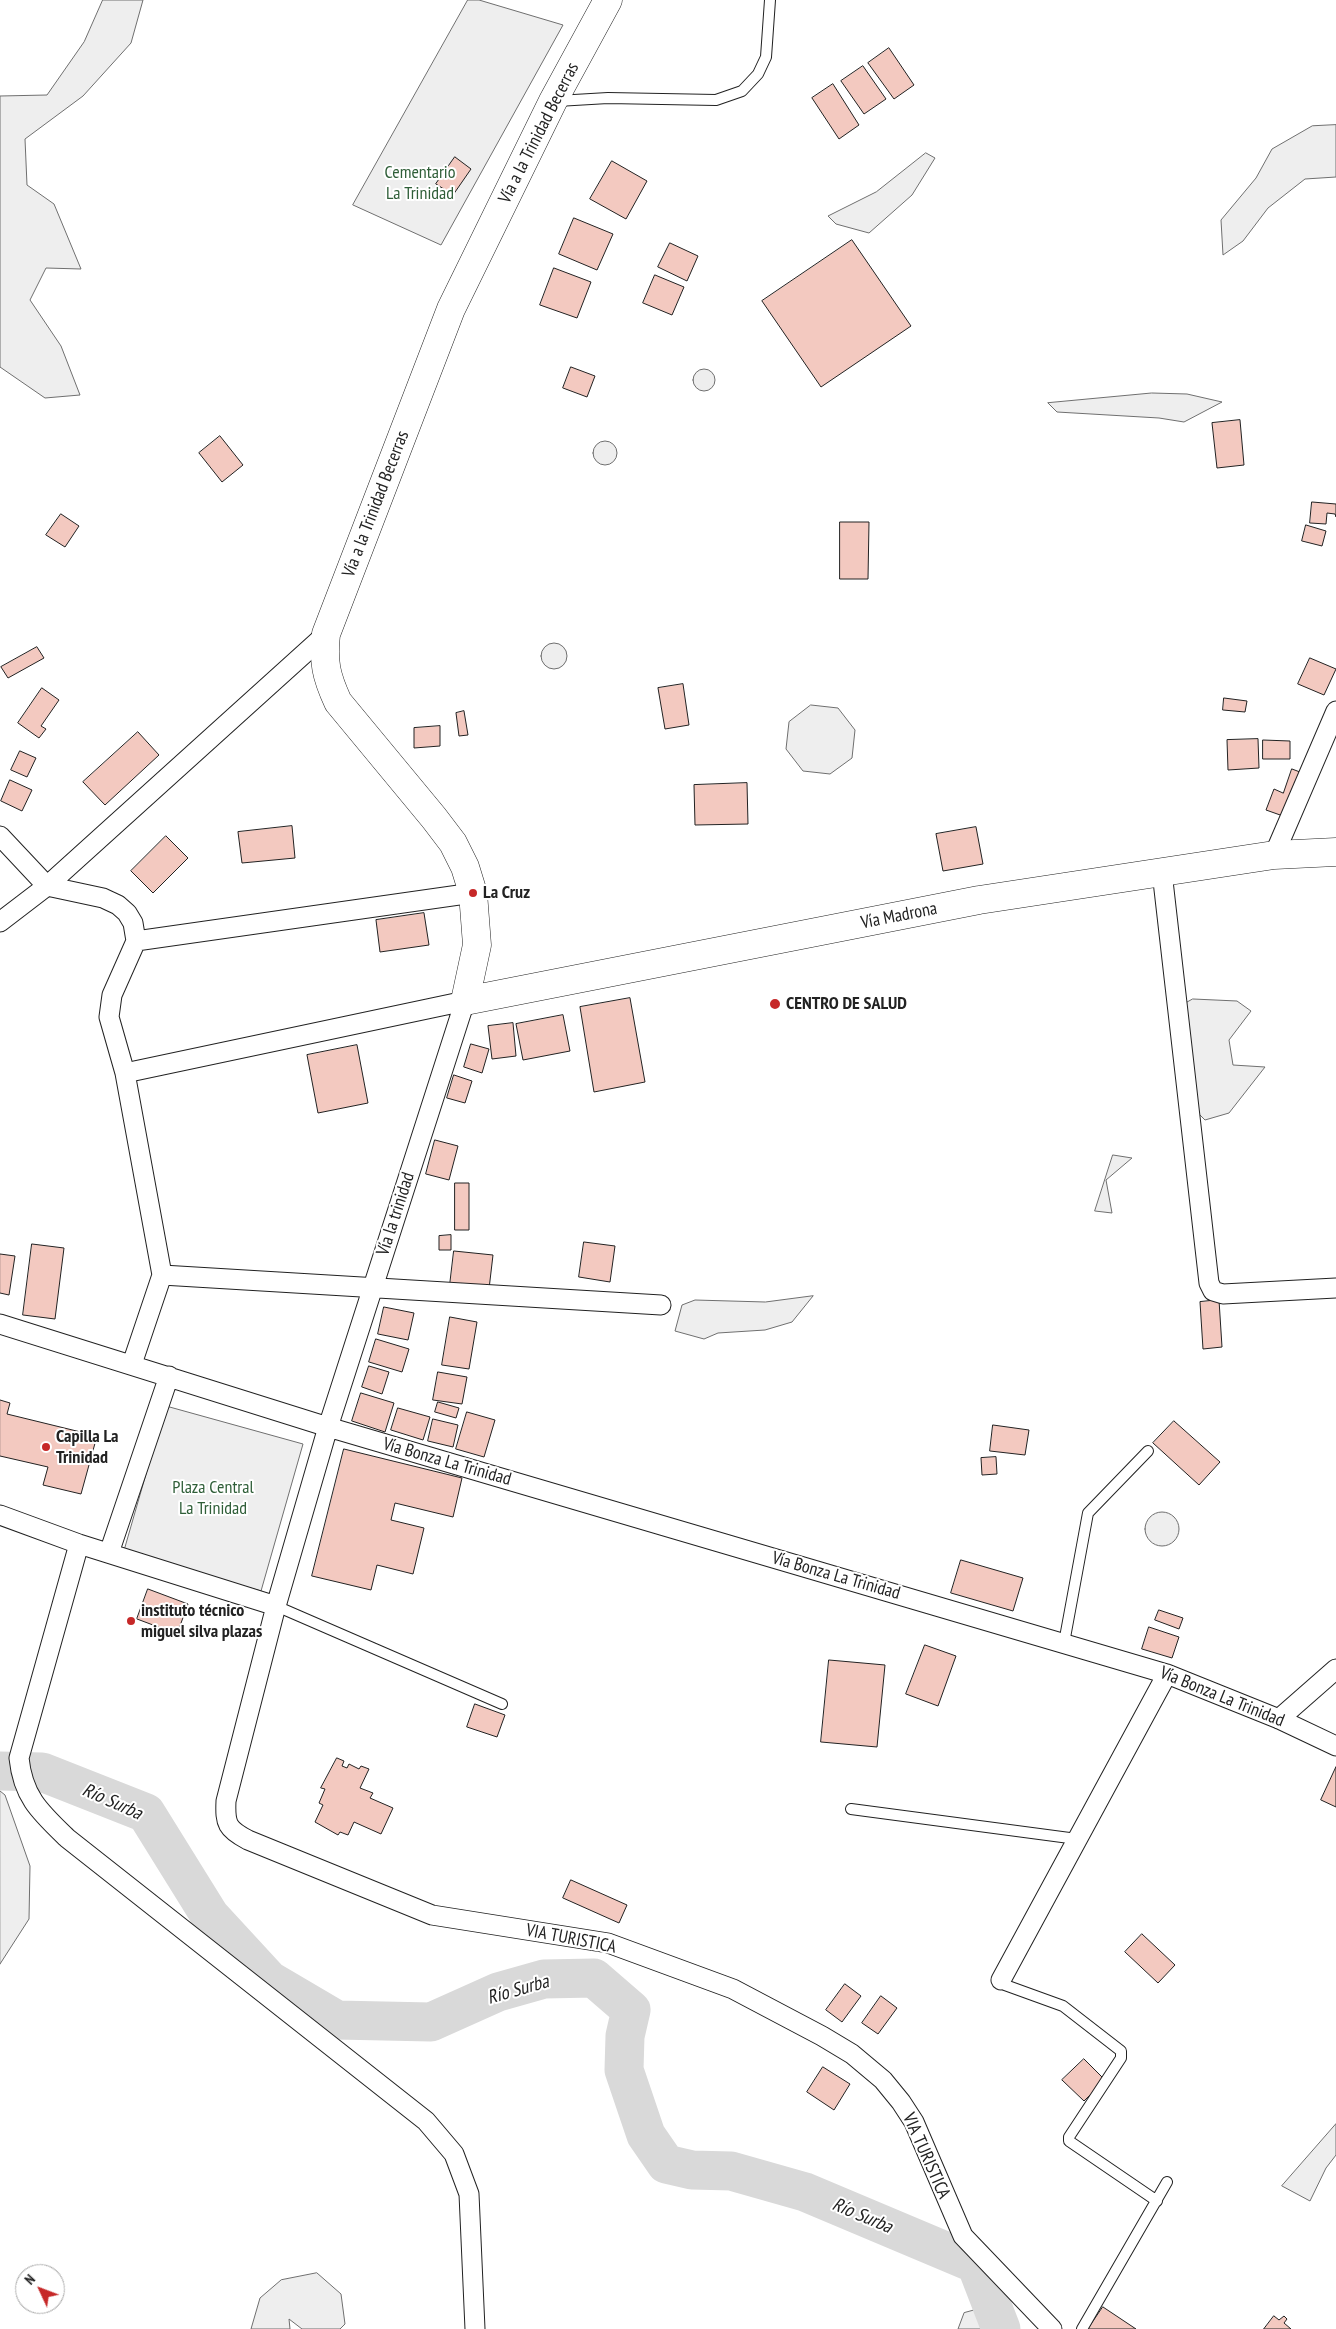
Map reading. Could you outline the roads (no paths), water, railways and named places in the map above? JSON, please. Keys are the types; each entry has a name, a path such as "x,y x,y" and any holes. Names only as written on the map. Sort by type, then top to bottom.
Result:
{"street":[{"name":"Vía a la Trinidad Becerras","path":"465,1001 477,945 473,893 465,867 453,843 338,702 328,680 324,657 326,634 451,310 553,101 608,0"},
{"path":"0,922 47,886 326,634"},
{"path":"1274,855 1336,711"},
{"path":"0,836 47,886 103,898 118,905 128,913 133,923 136,941 109,1005 109,1017 125,1073 162,1275 132,1364"},
{"name":"Vía Madrona","path":"465,1001 979,900 1274,855 1336,852"},
{"path":"1162,872 1209,1283 1213,1291 1222,1294 1336,1288"},
{"path":"136,941 473,893"},
{"path":"125,1073 465,1001"},
{"name":"Vía la trinidad","path":"328,1427 465,1001"},
{"path":"162,1275 660,1306"},
{"name":"Vía Bonza La Trinidad","path":"0,1324 328,1427 1167,1674 1280,1720 1336,1746"},
{"path":"109,1554 169,1376"},
{"name":"VIA TURISTICA","path":"328,1427 276,1606 226,1801 225,1821 234,1833 432,1916 608,1943 733,1989 852,2054 889,2087 914,2122 963,2236 1052,2329"},
{"path":"0,1515 109,1554 276,1606"},
{"path":"80,1544 20,1758 21,1780 39,1811 67,1838 426,2121 454,2154 469,2194 475,2329"},
{"path":"1280,1720 1336,1669"},
{"path":"1001,1980 1167,1674"}],"lane":[{"path":"553,101 608,98 716,100 736,94 753,82 763,66 766,57 770,0"},
{"path":"1064,1644 1088,1513 1148,1451"},
{"path":"276,1606 502,1704"},
{"path":"851,1809 1077,1839"},
{"path":"1001,1980 1005,1986 1063,2006 1120,2051 1121,2058 1069,2137 1069,2141 1156,2201"},
{"path":"1082,2329 1167,2182"}],"waterway":[{"name":"Río Surba","path":"0,1771 42,1772 146,1813 210,1916 269,1980 337,2020 431,2022 498,1992 544,1979 594,1978 631,2010 625,2036 624,2070 646,2135 666,2164 692,2170 731,2171 805,2192 976,2264 1001,2329"}],"place":[{"name":"La Cruz","path":"473,893"},
{"name":"CENTRO DE SALUD","path":"775,1004"},
{"name":"Capilla La Trinidad","path":"46,1447"},
{"name":"instituto técnico miguel silva plazas","path":"131,1621"}],"park label":[{"name":"Cementario La Trinidad","path":"420,183"},
{"name":"Plaza Central La Trinidad","path":"213,1498"}]}
